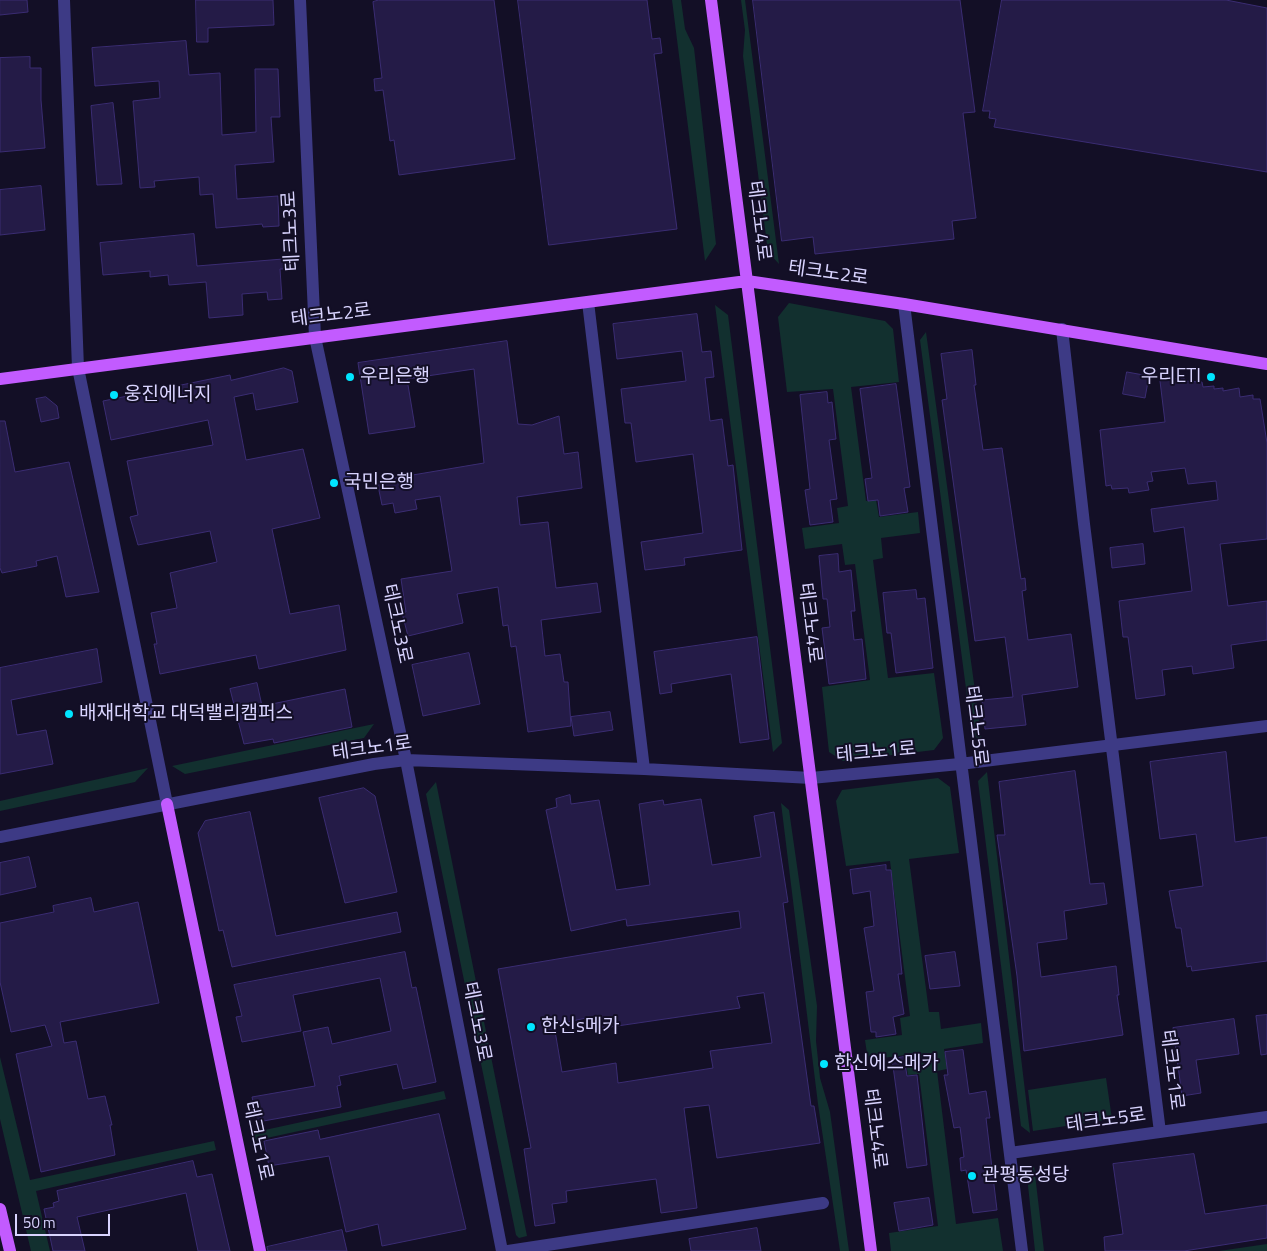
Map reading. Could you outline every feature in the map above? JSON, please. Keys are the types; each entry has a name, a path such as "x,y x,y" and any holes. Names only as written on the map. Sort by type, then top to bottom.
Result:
{"main road":[{"name":"테크노4로","path":"711,0 871,1251"},
{"name":"테크노2로","path":"0,379 747,281 904,304 1267,364"},
{"name":"테크노1로","path":"167,804 260,1251"},
{"path":"0,1209 10,1251"}],"street":[{"path":"64,0 78,368"},
{"name":"테크노3로","path":"300,0 315,337 406,760 502,1251"},
{"path":"588,302 644,769"},
{"name":"테크노5로","path":"904,304 1022,1251"},
{"name":"테크노1로","path":"1062,330 1111,745 1160,1132"},
{"name":"테크노1로","path":"78,368 167,804"},
{"name":"테크노1로","path":"0,837 406,760 644,769 810,778 960,764 1267,726"},
{"name":"테크노5로","path":"1010,1153 1267,1117"},
{"path":"508,1251 823,1203"}],"green space":[{"path":"672,0 681,0 685,29 694,48 716,244 705,261"},
{"path":"741,0 745,0 779,264 768,252 743,56 745,30"},
{"path":"789,303 885,321 893,329 899,382 851,387 866,501 876,500 879,517 918,512 920,533 881,538 883,558 873,560 888,678 934,673 943,738 934,750 843,761 829,752 822,687 870,680 855,564 845,565 842,544 805,549 802,528 839,523 837,508 848,506 833,389 787,392 778,317"},
{"path":"715,305 728,315 782,743 773,752"},
{"path":"926,332 982,742 972,734 920,340"},
{"path":"374,724 364,738 185,774 172,766"},
{"path":"148,768 135,782 0,811 0,801"},
{"path":"987,772 1030,1133 1021,1126 978,781"},
{"path":"938,778 950,787 959,853 909,859 929,1012 939,1012 941,1029 981,1023 983,1043 944,1049 947,1069 937,1071 956,1224 998,1218 1003,1251 891,1251 889,1233 938,1226 919,1074 908,1075 905,1055 868,1060 865,1040 902,1035 900,1018 910,1016 890,861 846,866 836,801 842,790"},
{"path":"436,782 527,1236 519,1238 516,1235 426,794"},
{"path":"781,803 789,810 817,1006 816,1041 820,1078 830,1112 849,1251 840,1251 818,1104"},
{"path":"0,1057 30,1180 214,1141 216,1150 36,1191 50,1251 31,1251 0,1119"},
{"path":"1106,1078 1112,1119 1033,1131 1028,1090"},
{"path":"444,1091 446,1099 253,1141 251,1133"},
{"path":"1034,1166 1044,1251 1035,1251 1027,1176"},
{"path":"1267,1244 1267,1251 1219,1251"}],"building":[{"path":"0,0 27,0 28,12 0,15"},
{"path":"196,0 273,0 274,25 208,28 208,42 197,42"},
{"path":"379,0 494,0 515,159 399,175 394,140 390,141 383,90 375,91 374,79 382,78 373,2"},
{"path":"518,0 647,0 652,39 660,38 662,53 654,54 677,229 549,245"},
{"path":"753,0 960,0 975,112 963,113 976,218 952,221 954,239 815,254 813,237 782,241"},
{"path":"1002,0 1226,0 1267,8 1267,172 994,127 996,119 989,118 990,111 983,111"},
{"path":"186,41 189,75 220,73 222,135 256,132 255,69 278,69 280,117 271,117 274,162 235,165 237,199 278,196 279,226 263,227 262,224 216,228 213,194 200,195 199,177 154,181 155,187 140,188 133,101 160,98 159,81 95,86 92,48"},
{"path":"30,57 30,68 41,68 41,100 45,148 0,152 0,58"},
{"path":"113,103 122,184 97,185 91,106"},
{"path":"41,186 45,230 0,235 0,190"},
{"path":"194,234 197,266 283,259 284,269 280,269 282,299 268,300 267,292 242,294 243,315 209,318 206,282 169,285 168,275 150,277 150,271 103,275 100,243"},
{"path":"697,314 702,352 711,351 714,377 705,378 710,421 722,419 728,466 733,465 742,550 684,558 685,565 645,570 641,542 703,533 693,454 636,462 631,423 625,423 621,389 686,381 682,351 617,359 613,324"},
{"path":"507,341 518,424 532,425 559,416 564,454 578,452 582,488 517,497 520,525 548,522 556,588 597,583 601,612 541,620 545,656 560,654 564,682 568,682 571,726 528,732 516,646 511,647 508,625 503,626 498,587 457,594 463,623 408,636 402,613 406,612 401,579 452,571 440,496 415,500 417,509 395,513 393,503 382,505 377,481 484,463 474,369 407,379 415,427 369,434 358,363"},
{"path":"972,350 976,385 974,385 983,450 1002,448 1021,579 1025,578 1026,590 1022,591 1028,640 1071,634 1078,687 1022,695 1026,725 985,729 982,700 1013,697 1005,637 975,641 942,400 947,399 941,354"},
{"path":"284,368 292,371 298,402 256,410 253,393 234,397 246,460 303,449 320,518 272,529 290,614 339,605 346,650 259,669 256,655 160,674 154,644 157,644 151,613 177,608 170,573 217,562 210,531 138,545 130,517 138,515 127,461 213,445 208,420 111,440 103,401 230,375 231,380"},
{"path":"1127,372 1149,376 1145,398 1123,394"},
{"path":"1184,378 1184,381 1202,382 1203,387 1214,386 1214,389 1223,388 1223,391 1239,388 1240,397 1253,395 1253,399 1260,399 1267,443 1267,539 1220,544 1228,606 1267,601 1267,640 1231,645 1234,668 1193,674 1192,666 1162,670 1165,695 1136,699 1128,637 1123,637 1119,601 1192,591 1184,527 1154,532 1151,509 1218,500 1216,481 1188,484 1185,468 1151,472 1153,481 1147,482 1149,490 1129,493 1128,488 1112,489 1111,485 1106,486 1100,430 1165,422 1160,381"},
{"path":"896,384 910,487 904,488 908,512 880,516 878,500 868,501 865,479 872,478 860,389"},
{"path":"827,392 828,403 832,402 836,439 829,440 837,499 830,500 833,522 810,525 805,490 810,489 800,395"},
{"path":"46,397 57,406 59,418 41,422 36,399"},
{"path":"0,421 5,421 15,472 69,462 99,592 66,597 57,556 36,561 37,566 2,573 0,568"},
{"path":"1143,544 1145,564 1112,568 1110,548"},
{"path":"838,554 839,572 851,570 855,611 851,611 854,640 862,639 866,679 829,684 822,628 830,627 827,599 823,599 819,556"},
{"path":"916,590 917,599 925,598 933,668 896,673 891,633 887,633 883,593"},
{"path":"757,637 769,739 740,743 731,674 671,684 672,692 660,694 654,652"},
{"path":"97,649 102,682 11,700 17,735 46,730 53,764 0,774 0,668"},
{"path":"469,653 480,704 423,716 412,665"},
{"path":"257,683 262,706 345,689 352,727 274,743 273,739 244,744 230,689"},
{"path":"610,712 613,730 574,736 571,717"},
{"path":"1226,752 1235,842 1267,837 1267,961 1192,971 1191,966 1187,967 1181,928 1176,928 1169,891 1203,886 1196,834 1160,839 1150,762"},
{"path":"1075,771 1090,884 1104,883 1107,904 1064,911 1067,939 1037,943 1041,977 1116,966 1119,995 1117,995 1123,1035 1024,1051 1017,976 997,835 1005,835 999,782"},
{"path":"364,788 375,796 397,892 345,903 319,798"},
{"path":"570,795 571,804 599,800 616,890 650,885 639,804 663,800 664,805 701,799 712,865 761,857 754,816 774,812 788,902 783,903 811,1106 814,1106 820,1143 717,1158 709,1105 684,1108 697,1208 661,1213 656,1179 566,1191 567,1202 552,1204 555,1223 535,1226 524,1149 531,1148 498,969 741,928 739,911 627,926 626,919 571,931 546,810 557,807 556,799","holes":["764,993 772,1043 710,1051 713,1068 618,1083 616,1063 562,1072 554,1025 586,1018 590,1030 740,1008 737,997"]},
{"path":"250,812 276,936 397,912 401,932 232,967 223,930 219,931 198,833 205,821"},
{"path":"29,857 36,887 0,895 0,863"},
{"path":"886,865 886,870 891,870 902,974 898,974 904,1014 893,1017 896,1034 876,1037 876,1032 871,1032 866,992 874,991 864,928 874,926 870,891 853,894 850,870"},
{"path":"91,898 94,912 138,902 159,1003 60,1022 64,1043 76,1041 88,1099 105,1096 112,1125 110,1125 115,1155 41,1172 16,1054 52,1046 45,1025 11,1032 0,982 0,923 54,912 53,906"},
{"path":"405,952 412,988 416,987 436,1082 403,1089 397,1064 339,1076 341,1085 337,1086 341,1107 258,1122 252,1097 315,1086 303,1032 328,1027 332,1044 391,1031 380,978 293,995 301,1031 242,1042 236,1017 242,1016 234,985"},
{"path":"955,952 960,986 930,989 925,956"},
{"path":"1267,1015 1267,1054 1261,1055 1256,1016"},
{"path":"1234,1019 1239,1054 1196,1060 1201,1093 1182,1096 1173,1028"},
{"path":"963,1050 969,1094 986,1091 990,1118 986,1118 997,1210 973,1213 966,1170 961,1171 960,1158 964,1157 960,1127 954,1128 944,1075 948,1075 945,1052"},
{"path":"904,1057 907,1076 917,1075 927,1165 907,1168 892,1059"},
{"path":"439,1114 466,1229 382,1246 378,1224 346,1232 329,1156 269,1166 264,1141 318,1130 320,1139"},
{"path":"1194,1154 1205,1214 1267,1205 1267,1238 1184,1251 1105,1251 1104,1237 1123,1234 1113,1164"},
{"path":"193,1161 197,1177 212,1174 230,1251 198,1251 186,1193 77,1217 85,1251 53,1251 44,1209 54,1207 53,1203 59,1201 57,1191"},
{"path":"929,1198 933,1225 899,1231 894,1203"},
{"path":"757,1228 761,1251 691,1251 689,1239"},
{"path":"342,1230 347,1251 268,1251 267,1247"}],"place":[{"name":"우리은행","path":"350,377"},
{"name":"우리ETI","path":"1211,377"},
{"name":"웅진에너지","path":"114,395"},
{"name":"국민은행","path":"334,483"},
{"name":"배재대학교 대덕밸리캠퍼스","path":"69,714"},
{"name":"한신s메카","path":"531,1027"},
{"name":"한신에스메카","path":"824,1064"},
{"name":"관평동성당","path":"972,1176"}]}
